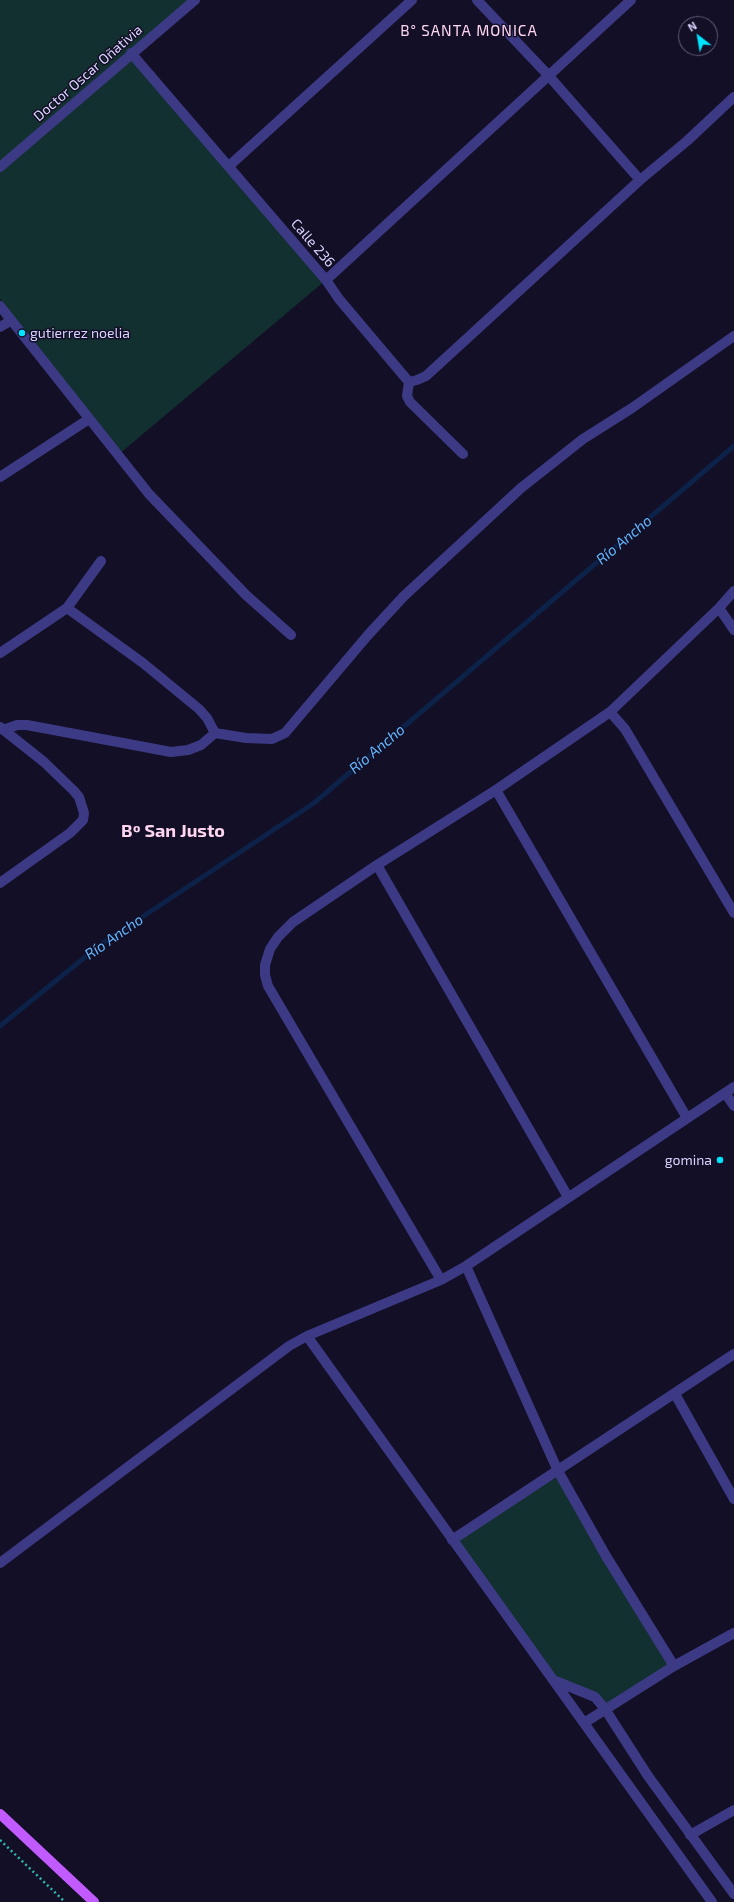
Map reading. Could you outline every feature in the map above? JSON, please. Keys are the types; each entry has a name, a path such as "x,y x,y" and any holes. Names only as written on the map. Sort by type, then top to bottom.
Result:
{"main road":[{"path":"0,1814 94,1902"}],"street":[{"name":"Doctor Oscar Oñativia","path":"0,167 131,53 195,0"},
{"path":"229,166 412,0"},
{"path":"478,0 640,180"},
{"path":"326,280 631,0"},
{"name":"Calle 236","path":"131,53 326,280 339,299 409,382"},
{"path":"463,454 410,402 407,396 409,382 426,376 640,180 687,142 734,97"},
{"path":"0,306 10,321 149,494 246,595 290,635"},
{"path":"0,328 10,321"},
{"path":"2,728 16,725 27,725 171,752 188,750 201,745 215,733 246,738 272,739 285,733 368,634 404,596 521,488 583,439 632,408 734,336"},
{"path":"0,477 89,419"},
{"path":"0,653 67,608 101,561"},
{"path":"441,1280 268,986 265,975 265,965 270,949 278,937 293,922 377,865 496,790 610,712 719,608 734,591"},
{"path":"67,608 143,663 199,709 215,733"},
{"path":"719,608 734,630"},
{"path":"610,712 626,729 734,913"},
{"path":"0,883 70,833 83,820 84,813 79,797 73,790 44,762 2,728"},
{"path":"496,790 687,1118"},
{"path":"377,865 568,1197"},
{"path":"0,1563 275,1356 307,1336 441,1280 466,1266 730,1090 734,1106"},
{"path":"466,1266 558,1470 606,1556 674,1666"},
{"path":"307,1336 712,1902"},
{"path":"452,1540 734,1354"},
{"path":"675,1394 734,1500"},
{"path":"584,1723 605,1708 674,1666 734,1632"},
{"path":"553,1680 595,1697 605,1708 648,1776 734,1894"},
{"path":"690,1834 734,1810"}],"path":[{"path":"0,1840 65,1902"}],"green space":[{"path":"0,0 195,0 131,53 326,280 118,455 0,299"},
{"path":"561,1475 674,1666 603,1706 553,1680 452,1540"}],"waterway":[{"name":"Río Ancho","path":"0,1026 100,945 314,803 734,446"}],"place":[{"name":"gutierrez noelia","path":"22,333"},
{"name":"gomina","path":"720,1160"}],"district":[{"name":"B° SANTA MONICA","path":"469,31"},
{"name":"Bº San Justo","path":"173,831"}]}
